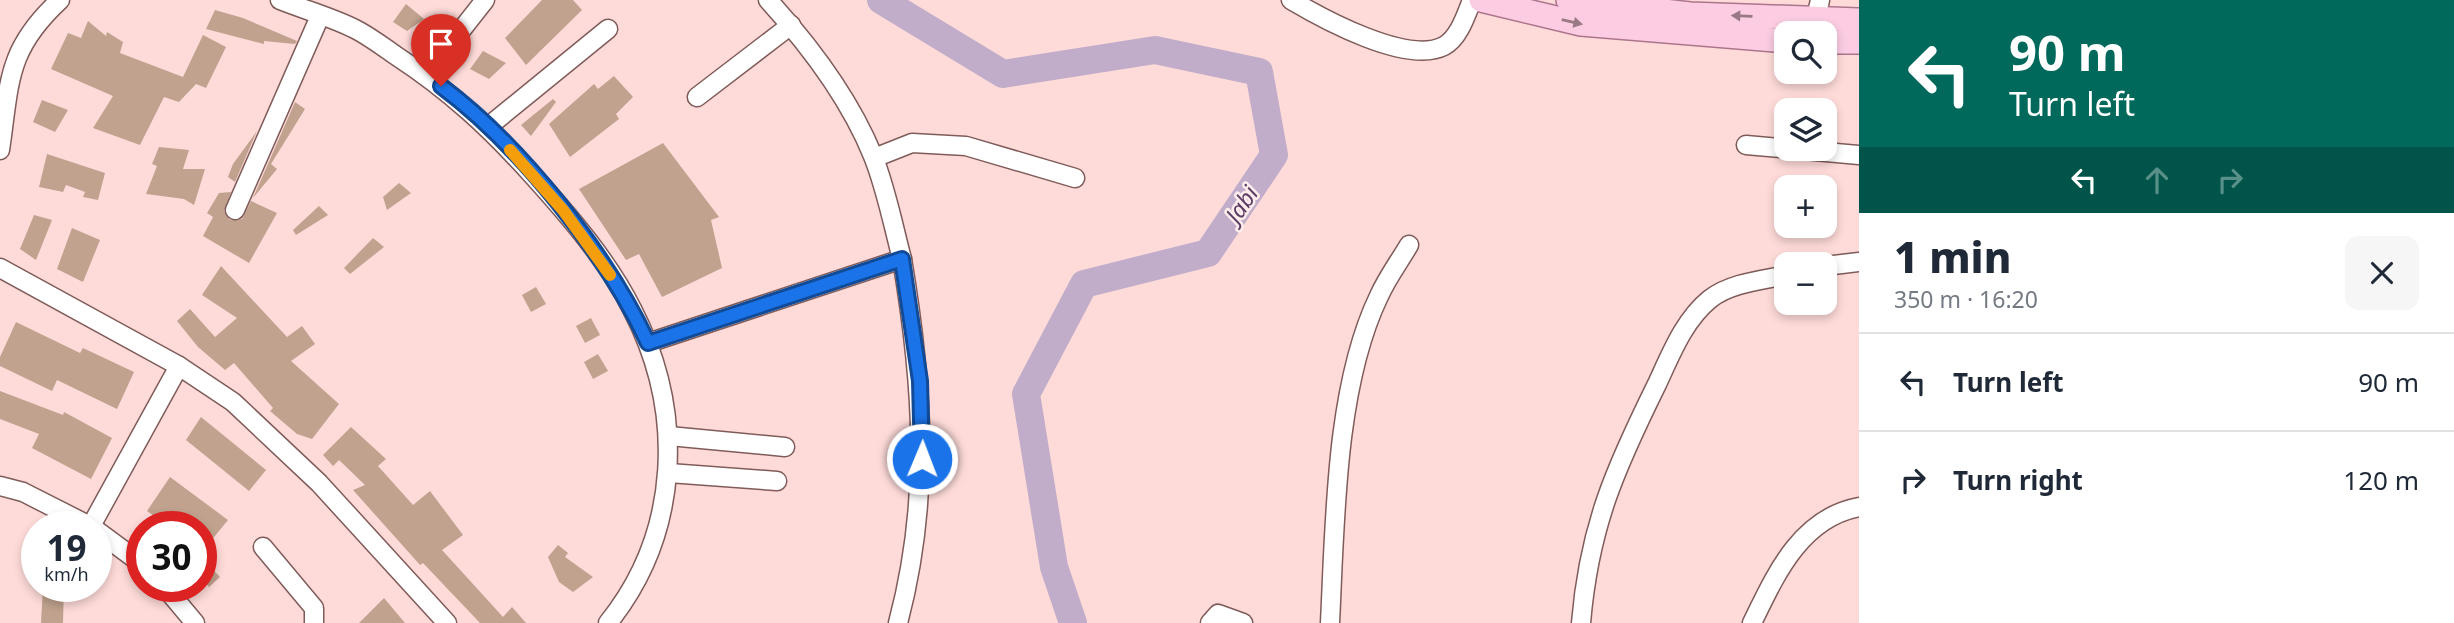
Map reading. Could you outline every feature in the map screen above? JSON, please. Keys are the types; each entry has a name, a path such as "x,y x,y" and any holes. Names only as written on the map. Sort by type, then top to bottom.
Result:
{"main road":[{"path":"1481,0 1532,6 1581,24 1774,40"},
{"path":"1568,0 1690,14 1818,9 1859,20"},
{"path":"1837,42 1859,42"}],"street":[{"path":"0,150 14,59 34,24 60,0"},
{"path":"280,0 355,29 426,75 489,126 563,210 632,307 648,343 664,400 669,436 669,473 651,551 627,598 608,623"},
{"path":"426,75 485,0"},
{"path":"768,0 791,25 845,100 874,158 902,259 920,381 923,433 919,512 907,590 898,623"},
{"path":"1291,0 1360,35 1427,51 1445,46 1457,33 1472,0"},
{"path":"235,210 320,16"},
{"path":"697,97 791,25"},
{"path":"489,126 608,29"},
{"path":"874,158 912,143 966,146 1075,178"},
{"path":"1746,145 1859,155"},
{"path":"1330,623 1337,479 1356,365 1378,296 1409,245"},
{"path":"648,343 902,259"},
{"path":"1837,265 1859,262"},
{"path":"0,268 179,366 233,402 319,483 447,623"},
{"path":"1581,623 1585,578 1607,490 1679,338 1696,311 1713,296 1736,286 1774,278"},
{"path":"102,511 179,366"},
{"path":"669,436 785,447"},
{"path":"669,473 777,481"},
{"path":"0,486 23,492 61,511"},
{"path":"1752,623 1784,558 1817,526 1859,506"},
{"path":"112,541 126,552"},
{"path":"263,547 314,608 314,623"},
{"path":"177,602 195,623"},
{"path":"1210,623 1218,614 1243,623"}],"building":[{"path":"542,0 573,0 582,10 526,65 505,38"},
{"path":"406,4 424,19 407,31 393,22"},
{"path":"215,10 243,18 297,41 295,44 264,41 264,44 206,29"},
{"path":"88,21 106,36 107,32 123,42 120,53 183,77 203,35 226,47 206,88 196,84 179,102 164,97 140,145 93,128 113,96 51,69 68,33 81,38"},
{"path":"483,51 506,63 489,79 470,69"},
{"path":"614,76 633,97 616,114 619,119 570,157 549,124 594,84 598,89"},
{"path":"553,99 556,102 531,136 521,125"},
{"path":"42,100 68,110 55,132 33,122"},
{"path":"295,102 305,109 271,164 277,169 253,198"},
{"path":"257,131 235,182 228,177 233,164"},
{"path":"663,143 719,217 711,220 722,268 662,297 639,254 626,260 579,189"},
{"path":"159,147 189,150 183,169 205,169 194,205 184,199 146,194 157,166 152,164"},
{"path":"47,154 105,173 98,200 83,197 85,192 66,185 63,192 39,187"},
{"path":"399,183 411,193 387,210 383,197"},
{"path":"231,192 224,211 230,220 242,219 251,201 277,213 249,263 203,236 213,217 207,213 219,193"},
{"path":"319,206 328,215 296,235 293,230"},
{"path":"34,215 52,220 36,260 20,249"},
{"path":"72,228 100,240 83,282 57,269"},
{"path":"373,238 384,247 350,274 344,268"},
{"path":"221,266 287,337 302,326 315,344 291,361 339,404 312,439 297,434 270,411 273,408 234,363 225,370 198,347 177,321 190,309 215,337 237,318 202,295"},
{"path":"536,287 546,304 531,312 522,295"},
{"path":"591,318 600,335 585,343 576,326"},
{"path":"16,322 80,353 83,348 134,372 117,409 57,380 52,391 0,366 0,357"},
{"path":"598,354 608,371 593,379 584,362"},
{"path":"0,391 63,415 64,412 112,438 91,479 32,448 39,434 0,419"},
{"path":"201,417 266,470 249,491 186,440"},
{"path":"351,427 386,459 378,466 413,505 430,491 463,535 442,550 503,617 512,607 526,623 480,623 423,563 420,565 353,490 365,485 339,460 333,466 323,455"},
{"path":"170,477 216,511 147,511"},
{"path":"217,512 228,520 217,533"},
{"path":"558,545 568,553 565,557 593,577 573,592 559,582 548,557"},
{"path":"384,598 405,623 359,623"},
{"path":"42,602 64,602 63,623 41,623"}],"waterway":[{"name":"Jabi","path":"881,0 1003,74 1155,50 1259,72 1274,155 1208,253 1084,284 1026,394 1054,567 1073,623"}],"slow traffic":[{"path":"510,150 563,210 610,275"}],"route":[{"path":"441,86 489,126 563,210 632,307 648,343 902,259 920,381 922,459"}]}
